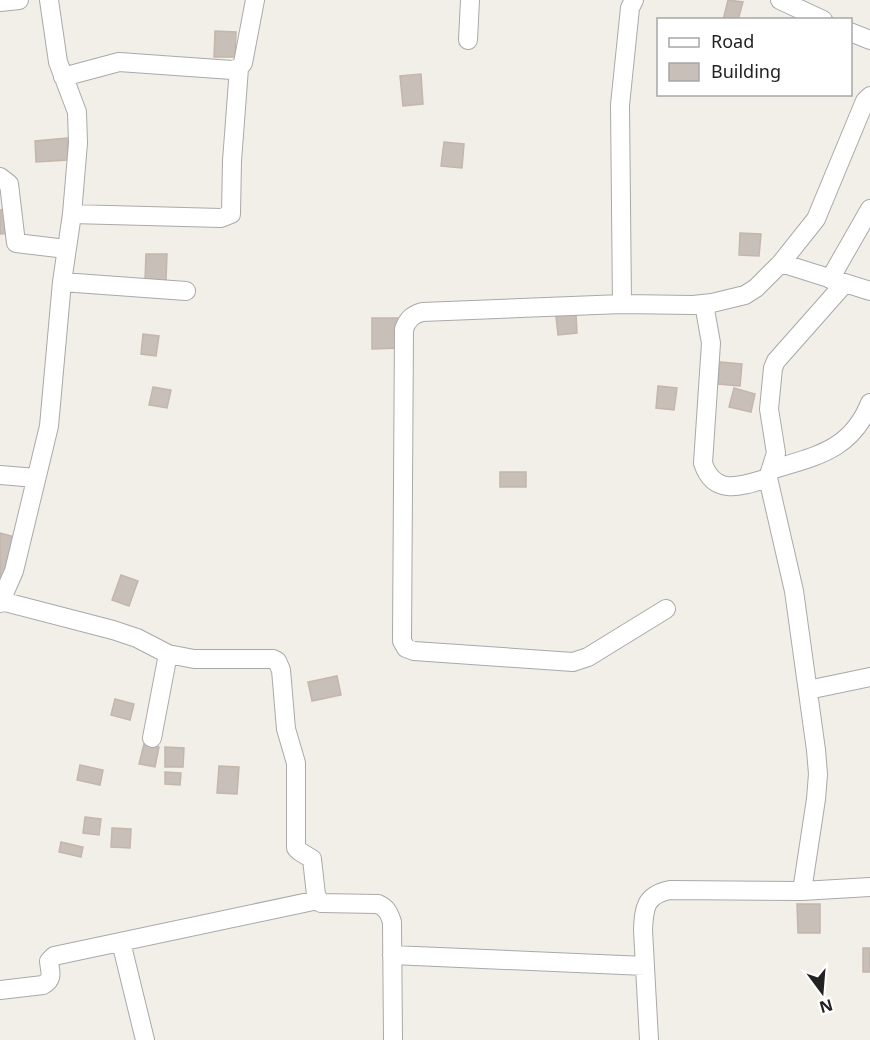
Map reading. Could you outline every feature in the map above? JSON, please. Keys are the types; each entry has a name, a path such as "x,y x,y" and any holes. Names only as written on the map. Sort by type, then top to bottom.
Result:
{"street":[{"path":"0,2 19,0"},
{"path":"49,0 53,37 63,77 77,112 79,127 49,426 16,561 1,602 126,634 168,654 194,659 273,659 280,665 286,729 296,763 296,848 312,859 318,900"},
{"path":"72,214 221,218 231,214 232,161 239,68 243,63 255,0"},
{"path":"468,40 470,0"},
{"path":"622,304 620,105 630,8 633,0"},
{"path":"780,0 819,18"},
{"path":"852,33 870,40"},
{"path":"63,77 119,62 232,70 239,68"},
{"path":"666,609 588,657 573,662 414,651 406,648 402,641 404,329 414,314 422,312 622,304 704,304 751,292 781,263 820,211 865,101 870,96"},
{"path":"0,177 9,184 8,244 66,249"},
{"path":"802,891 818,774 794,591 769,474 777,453 769,410 773,368 837,281 870,209"},
{"path":"781,263 870,291"},
{"path":"62,282 186,291"},
{"path":"704,304 711,343 703,454 706,471 721,485 736,488 835,448 861,423 870,403"},
{"path":"0,475 36,478"},
{"path":"152,738 168,654"},
{"path":"808,690 870,677"},
{"path":"649,1040 644,914 649,899 658,892 670,890 802,891 870,887"},
{"path":"0,990 47,983 51,977 49,961 54,956 318,900 321,903 378,904 385,907 392,922 393,1040"},
{"path":"121,942 145,1040"},
{"path":"392,955 645,966"}],"building":[{"path":"728,0 743,2 739,18 724,18"},
{"path":"215,31 236,32 235,57 214,57"},
{"path":"421,74 423,104 403,106 400,76"},
{"path":"67,138 68,160 36,162 35,141"},
{"path":"444,142 464,144 462,168 441,166"},
{"path":"9,208 12,233 0,234 0,210"},
{"path":"740,233 761,234 759,256 739,255"},
{"path":"146,254 167,254 166,281 145,280"},
{"path":"576,314 577,333 558,335 556,316"},
{"path":"372,318 401,318 401,348 372,349"},
{"path":"143,334 159,336 156,356 141,354"},
{"path":"720,362 742,364 740,386 718,384"},
{"path":"658,386 677,388 674,410 656,408"},
{"path":"153,387 171,390 167,408 149,405"},
{"path":"734,388 755,394 751,412 729,407"},
{"path":"500,472 526,472 526,487 500,487"},
{"path":"0,533 15,537 2,582 0,581"},
{"path":"121,575 138,581 129,606 112,600"},
{"path":"337,676 341,695 312,701 308,682"},
{"path":"115,699 134,704 130,720 111,715"},
{"path":"144,744 159,747 155,767 139,764"},
{"path":"165,747 184,748 183,767 165,767"},
{"path":"80,765 103,770 100,785 77,780"},
{"path":"219,766 239,767 237,794 217,793"},
{"path":"165,772 181,773 180,785 165,784"},
{"path":"85,817 101,819 99,835 83,833"},
{"path":"112,828 131,829 130,848 111,847"},
{"path":"61,842 83,847 81,857 59,852"},
{"path":"797,904 820,904 820,933 798,933"},
{"path":"863,948 870,948 870,972 863,972"}]}
